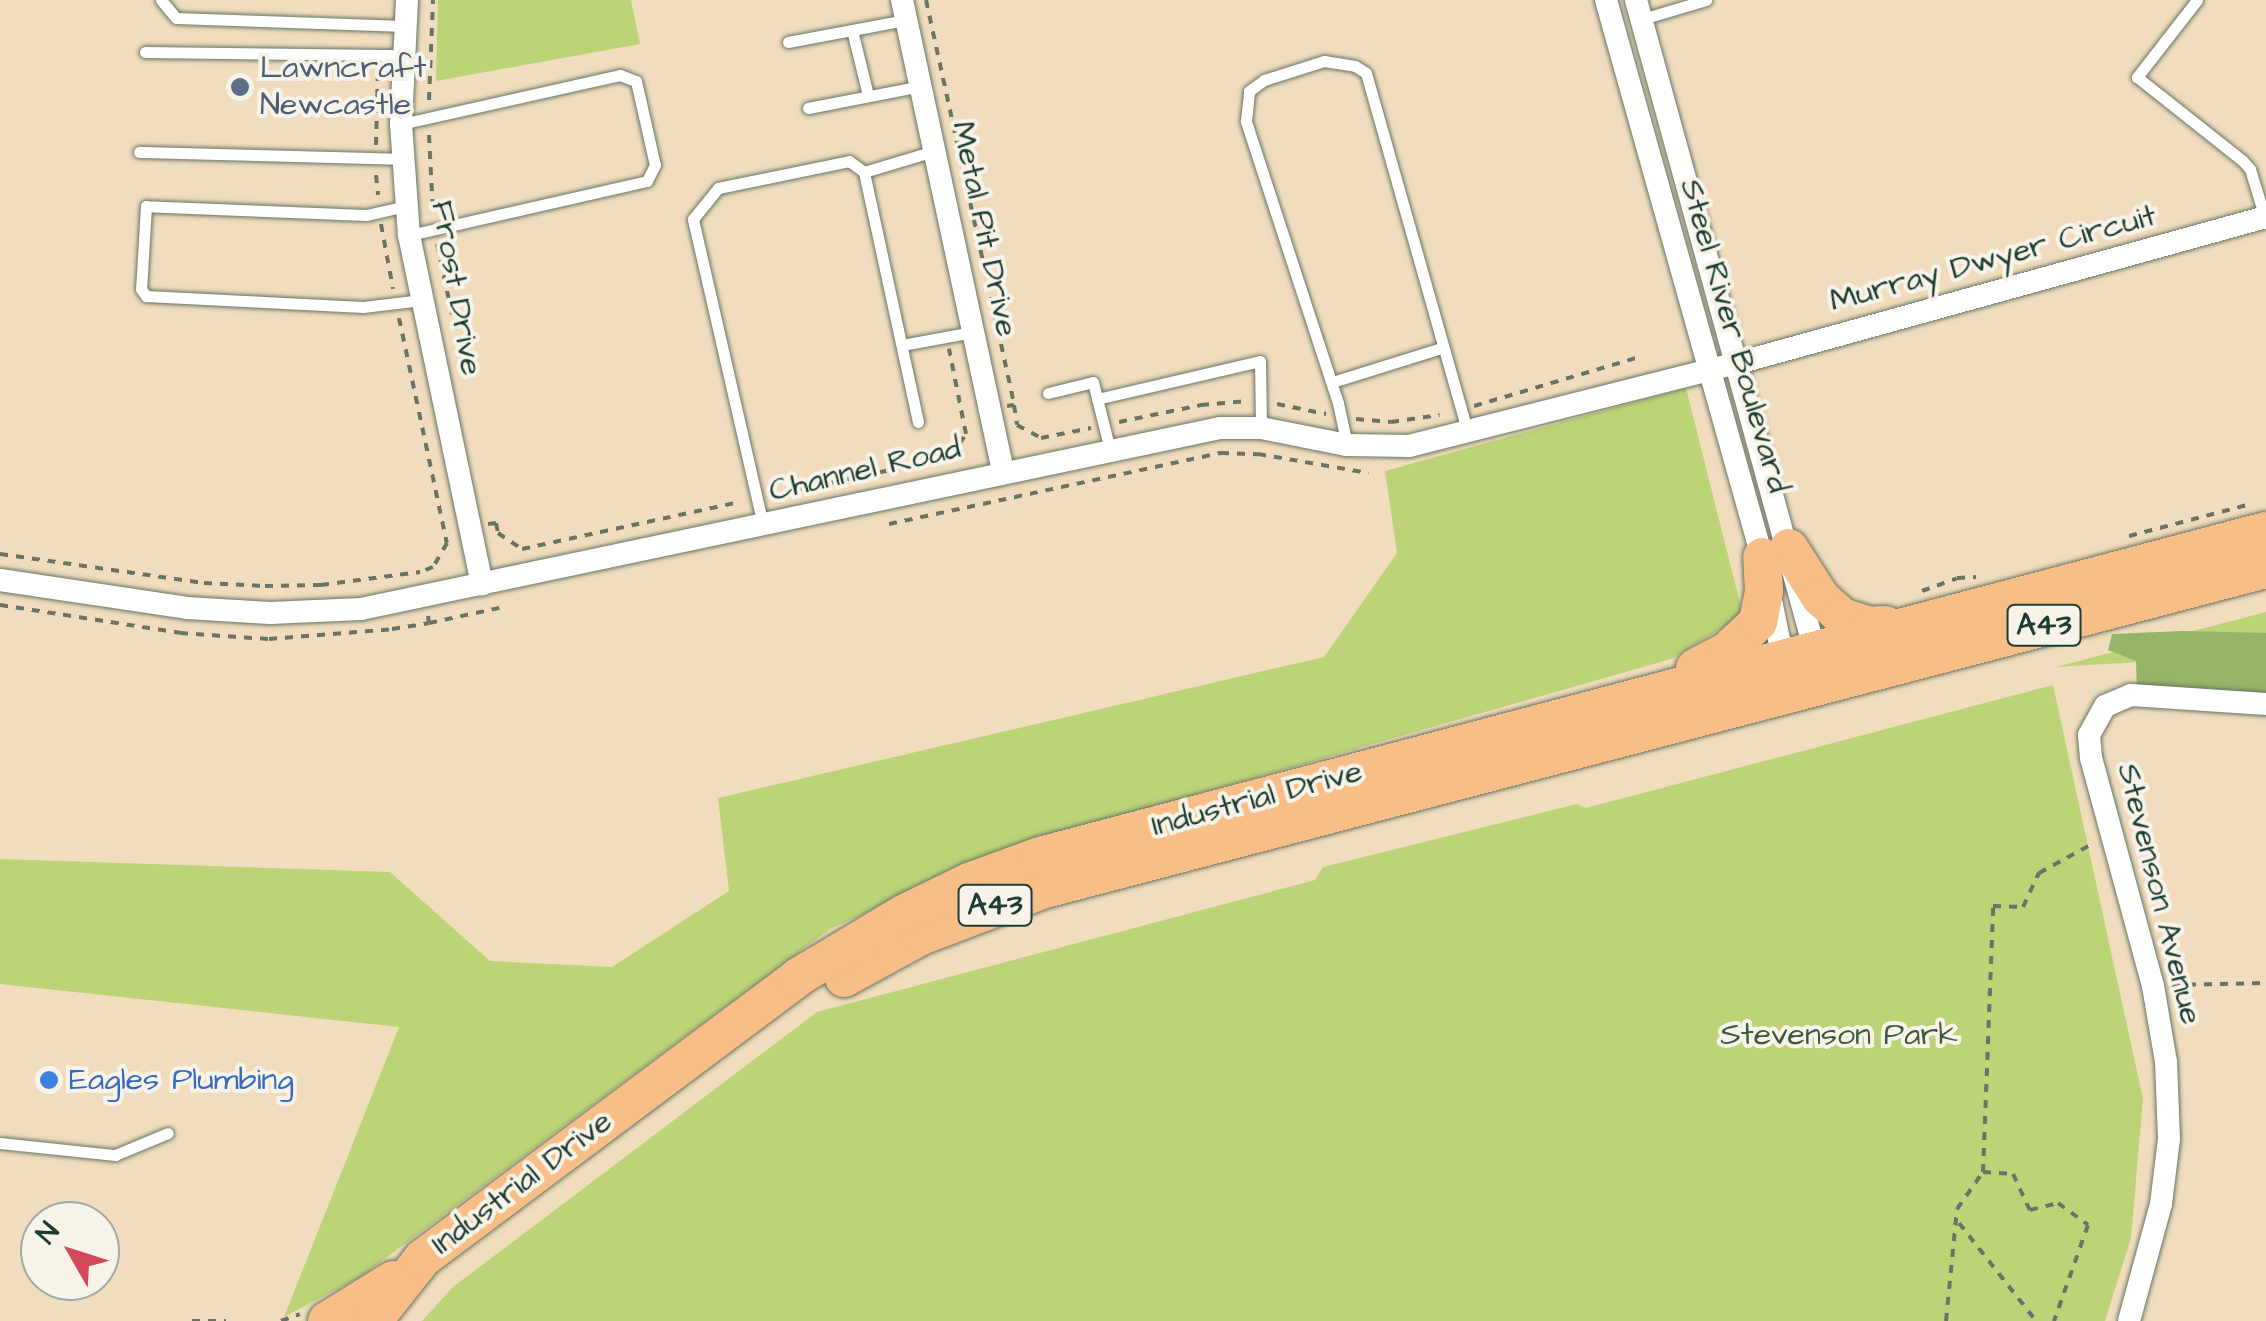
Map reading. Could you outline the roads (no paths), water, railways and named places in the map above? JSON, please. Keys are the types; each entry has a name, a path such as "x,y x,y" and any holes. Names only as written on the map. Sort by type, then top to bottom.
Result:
{"highway":[{"name":"Industrial Drive","path":"402,1321 453,1266 626,1134 809,1000 921,936 1044,888 1802,670 1916,622 2266,532"},
{"path":"1776,553 1842,617 1869,626 1916,622"},
{"path":"1586,712 1706,664 1744,638 1758,622 1776,553"},
{"name":"Industrial Drive","path":"374,1321 423,1258 798,977 921,905 1040,856 1586,712 1802,670 2266,569"},
{"name":"A43","path":"327,1321 423,1258"}],"street":[{"name":"Frost Drive","path":"407,0 401,124 409,235 482,584"},
{"name":"Steel River Boulevard","path":"1606,0 1711,370 1776,553 1802,670"},
{"name":"Metal Pit Drive","path":"904,10 1003,472"},
{"name":"Steel River Boulevard","path":"1639,10 1738,363 1802,670"},
{"name":"Murray Dwyer Circuit","path":"1738,363 2265,218"},
{"name":"Channel Road","path":"0,580 187,608 270,613 361,609 1220,428 1261,428 1347,446 1409,446 1738,363"},
{"name":"Stevenson Avenue","path":"2130,1321 2150,1253 2169,1139 2166,1062 2153,986 2091,758 2089,735 2094,718 2116,698 2266,704"}],"lane":[{"path":"162,0 176,18 405,26"},
{"path":"1639,10 1706,0"},
{"path":"2197,0 2137,77 2243,161 2265,218"},
{"path":"788,42 852,30 904,10"},
{"path":"852,30 868,96"},
{"path":"145,52 403,56"},
{"path":"1347,446 1332,382 1246,122 1249,91 1264,80 1324,61 1355,66 1366,73 1458,410 1468,433"},
{"path":"401,124 620,75 636,82 654,164 647,182 409,235"},
{"path":"808,108 920,86"},
{"path":"864,172 934,151"},
{"path":"138,152 402,159"},
{"path":"763,526 693,218 718,188 849,161 864,172 918,422"},
{"path":"406,206 366,215 146,206 141,288 146,296 362,307 422,300"},
{"path":"902,345 973,332"},
{"path":"1332,382 1441,348"},
{"path":"1097,399 1260,361 1261,428"},
{"path":"1048,392 1093,382 1110,450"},
{"path":"0,1143 115,1155 168,1133"}],"place":[{"name":"Lawncraft Newcastle","path":"240,87"},
{"name":"Eagles Plumbing","path":"49,1080"}],"park label":[{"name":"Stevenson Park","path":"1839,1035"}]}
